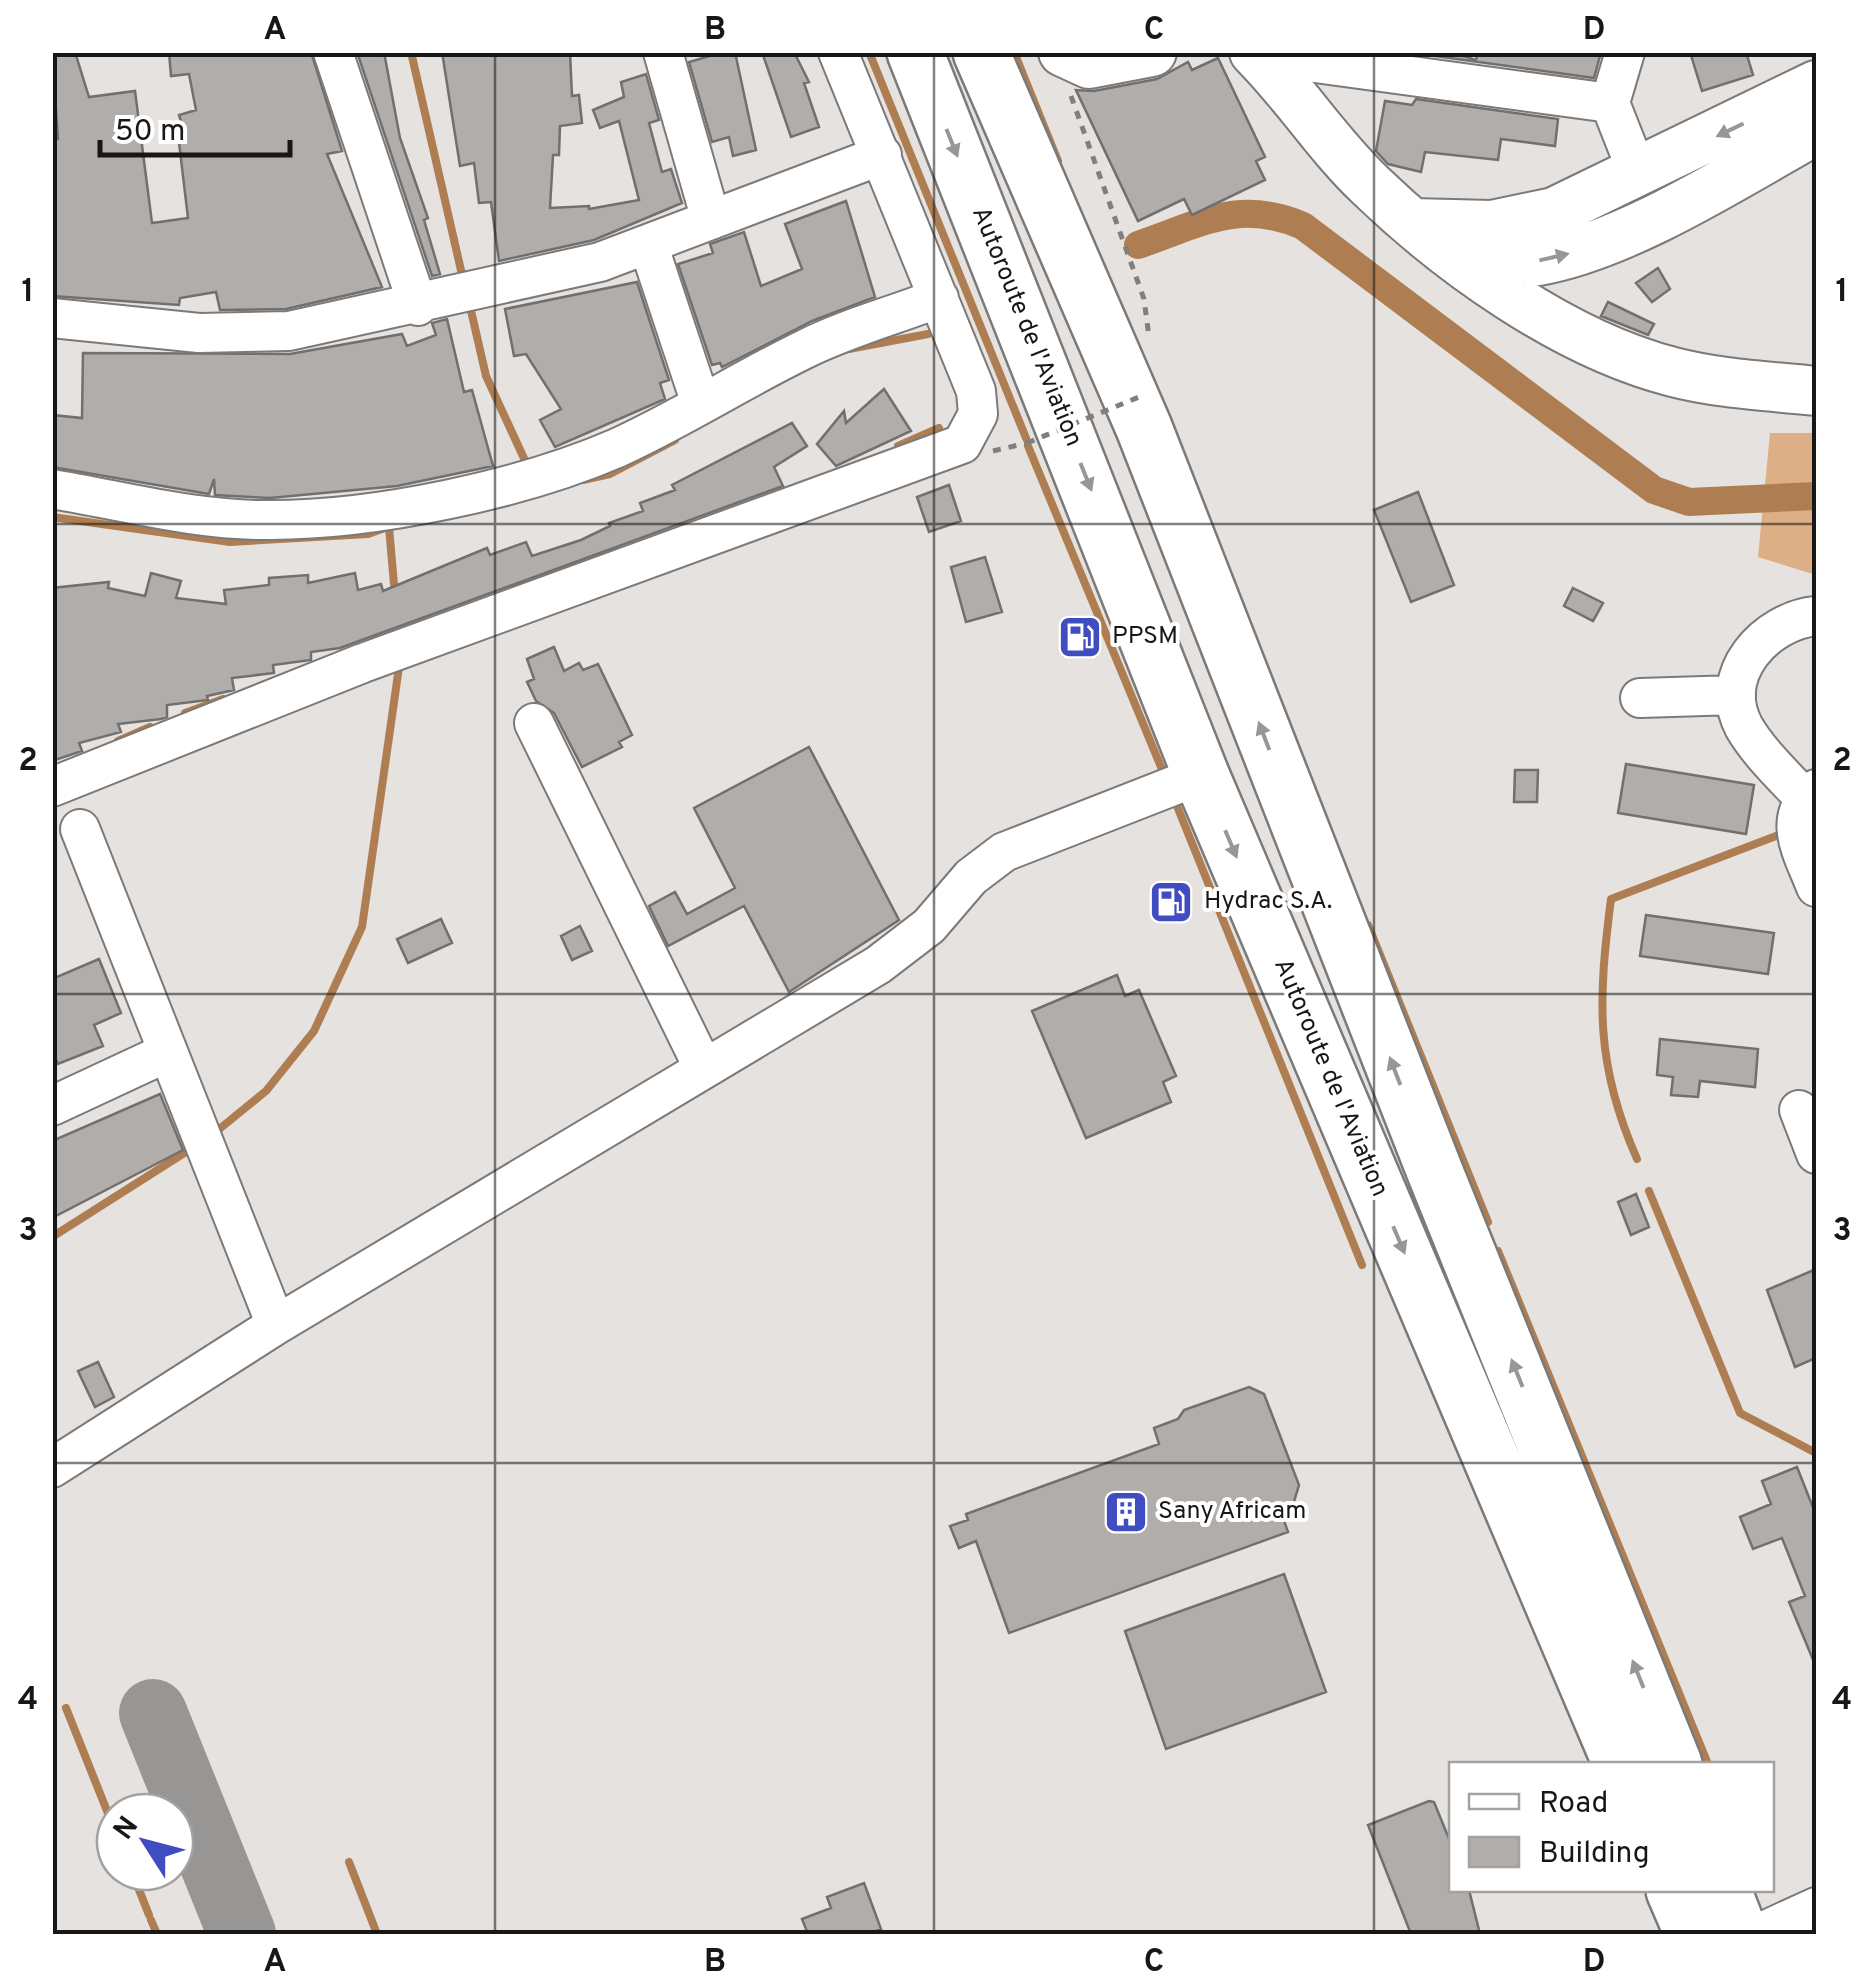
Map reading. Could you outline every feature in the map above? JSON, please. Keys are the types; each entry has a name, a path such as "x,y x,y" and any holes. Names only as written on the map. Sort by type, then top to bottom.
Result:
{"highway":[{"name":"Autoroute de l'Aviation","path":"915,52 1201,776 1620,1762"},
{"path":"981,52 1144,428 1435,1172 1673,1762"},
{"path":"1675,1892 1693,1934"},
{"path":"1725,1892 1740,1934"}],"main road":[{"path":"1064,53 1089,64 1152,52"},
{"path":"1256,54 1325,138 1412,223 1458,259 1560,325 1618,354 1674,372 1816,391"},
{"path":"1412,223 1464,226 1524,222 1638,174 1816,85"},
{"path":"1458,259 1506,263 1568,254 1720,184 1816,130"}],"street":[{"path":"333,52 448,299"},
{"path":"663,52 711,220"},
{"path":"52,787 363,663 962,444 978,414 976,390 838,52"},
{"path":"1625,52 1610,102 1638,174"},
{"path":"1256,54 1610,102"},
{"path":"52,318 200,333 289,331 448,299 600,262 882,155"},
{"path":"648,244 701,404"},
{"path":"52,490 180,513 264,520 325,519 392,509 565,467 616,448 809,347 939,298"},
{"path":"1816,616 1798,618 1774,630 1751,650 1736,695 1743,724 1810,794 1795,816 1795,833 1816,887"},
{"path":"1640,698 1736,695"},
{"path":"534,723 704,1069"},
{"path":"52,1468 276,1325 878,966 929,926 971,877 1004,852 1201,776"},
{"path":"80,829 276,1325"},
{"path":"52,1106 168,1052"},
{"path":"1799,1110 1816,1154"},
{"path":"1757,1934 1816,1907"}],"path":[{"path":"1064,53 1073,113 1144,298 1150,341"},
{"path":"986,453 1027,443 1139,397"}],"shaded area":[{"path":"1770,433 1816,433 1816,575 1758,557"}],"building":[{"path":"52,52 75,52 89,97 135,91 152,223 188,218 178,134 185,134 179,115 196,110 189,74 171,76 169,52 311,52 342,151 327,154 382,287 286,309 220,310 216,292 180,298 179,305 52,296 52,140 58,139"},
{"path":"357,52 384,52 400,138 428,218 424,220 440,274 432,276"},
{"path":"442,52 570,52 572,96 579,95 582,123 560,126 559,155 553,155 550,208 589,209 639,200 619,121 600,128 593,110 624,97 621,82 646,74 659,120 649,123 662,172 671,169 682,203 594,240 499,261 491,202 479,203 474,163 460,166"},
{"path":"735,52 756,150 733,156 729,137 712,142 689,62"},
{"path":"762,52 794,52 809,82 804,83 819,127 791,137"},
{"path":"1406,52 1450,52 1476,60 1478,52 1601,52 1594,78"},
{"path":"1690,52 1746,52 1753,75 1702,91"},
{"path":"1218,58 1265,157 1256,161 1265,180 1192,215 1184,199 1138,221 1076,90 1094,91 1157,79 1188,62 1192,70"},
{"path":"1416,99 1558,119 1555,146 1501,139 1498,160 1425,152 1421,172 1388,164 1376,151 1385,101 1412,105"},
{"path":"846,201 875,297 812,321 722,367 720,363 712,365 678,264 713,253 710,244 744,232 761,286 802,269 785,224"},
{"path":"1658,268 1670,289 1652,302 1636,283"},
{"path":"637,282 669,380 660,383 665,399 555,447 540,420 561,409 526,354 514,356 505,309"},
{"path":"1608,302 1654,324 1648,335 1601,316"},
{"path":"447,319 464,392 472,390 493,466 397,486 270,498 215,495 214,479 209,494 52,467 52,415 82,418 83,353 290,354 402,334 407,346 436,335 432,323"},
{"path":"884,389 911,431 836,466 817,444 844,411 846,423"},
{"path":"792,423 807,446 774,467 783,486 340,648 311,652 311,660 273,665 274,673 232,678 234,690 207,696 208,700 167,705 167,717 161,719 118,724 121,732 79,743 82,751 52,761 52,588 109,582 108,588 145,596 151,573 181,581 176,598 226,604 224,590 269,585 269,578 308,575 308,583 355,573 358,590 381,584 383,591 487,548 490,555 526,542 532,556 581,540 610,526 609,523 643,511 640,503 675,490 672,485"},
{"path":"949,485 961,521 929,532 917,497"},
{"path":"1418,492 1454,585 1411,602 1374,510"},
{"path":"985,557 1002,612 966,622 951,567"},
{"path":"1573,588 1603,603 1593,621 1564,606"},
{"path":"554,647 564,671 579,663 583,670 598,664 632,735 619,742 622,747 582,767 554,713 536,701 527,682 534,679 527,659"},
{"path":"809,747 899,920 789,992 744,906 668,946 649,906 675,892 687,914 735,888 694,808"},
{"path":"1626,764 1754,785 1746,834 1618,813"},
{"path":"1515,770 1538,770 1537,802 1514,802"},
{"path":"1646,915 1774,933 1768,974 1640,956"},
{"path":"441,919 452,943 408,963 397,939"},
{"path":"580,926 592,951 572,960 561,936"},
{"path":"99,959 121,1013 94,1025 103,1046 58,1064 52,1051 52,979"},
{"path":"1117,975 1125,996 1139,990 1176,1076 1163,1082 1171,1102 1086,1138 1032,1011"},
{"path":"1660,1039 1758,1049 1755,1087 1700,1081 1698,1097 1671,1095 1673,1077 1657,1075"},
{"path":"160,1094 183,1150 52,1218 52,1141"},
{"path":"1636,1194 1649,1227 1631,1235 1618,1202"},
{"path":"1816,1269 1816,1358 1795,1367 1767,1290"},
{"path":"98,1362 114,1397 95,1407 78,1371"},
{"name":"Sany Africam","path":"1249,1387 1264,1394 1299,1485 1293,1505 1280,1509 1288,1532 1009,1633 976,1541 959,1548 950,1526 968,1520 966,1514 1159,1444 1154,1428 1178,1419 1184,1410"},
{"path":"1797,1467 1816,1515 1816,1667 1789,1602 1805,1596 1782,1538 1753,1549 1740,1517 1771,1504 1762,1481"},
{"path":"1284,1574 1326,1692 1166,1749 1125,1631"},
{"path":"1434,1802 1449,1839 1449,1892 1470,1892 1480,1934 1411,1934 1368,1825"},
{"path":"864,1883 881,1929 868,1934 808,1934 802,1919 831,1908 827,1897"}],"waterway":[{"path":"411,52 463,279"},
{"path":"869,52 1026,438"},
{"path":"1014,52 1058,161"},
{"path":"1138,245 1201,222 1239,214 1259,214 1303,226 1654,490 1689,502 1816,496"},
{"path":"469,302 486,376 528,467"},
{"path":"849,349 928,334"},
{"path":"898,446 939,428"},
{"path":"583,480 610,474 675,440"},
{"path":"1028,446 1166,779"},
{"path":"52,517 230,542 368,534 385,528"},
{"path":"389,527 395,596"},
{"path":"515,588 619,550"},
{"path":"212,1135 266,1091 314,1031 362,927 400,660"},
{"path":"185,713 223,699"},
{"path":"118,741 150,727"},
{"path":"1173,796 1362,1265"},
{"path":"1637,1159 1613,1092 1603,1031 1611,899 1776,836"},
{"path":"1368,925 1488,1222"},
{"path":"52,1237 192,1148"},
{"path":"1649,1191 1740,1413 1816,1453"},
{"path":"1498,1251 1707,1762"},
{"path":"66,1708 99,1792"},
{"path":"349,1862 377,1934"},
{"path":"140,1892 149,1915"},
{"path":"151,1920 157,1934"}],"taxiway":[{"path":"153,1713 242,1934"}],"place":[{"name":"PPSM","path":"1080,637"},
{"name":"Hydrac S.A.","path":"1171,902"},
{"name":"Sany Africam","path":"1126,1512"}]}
